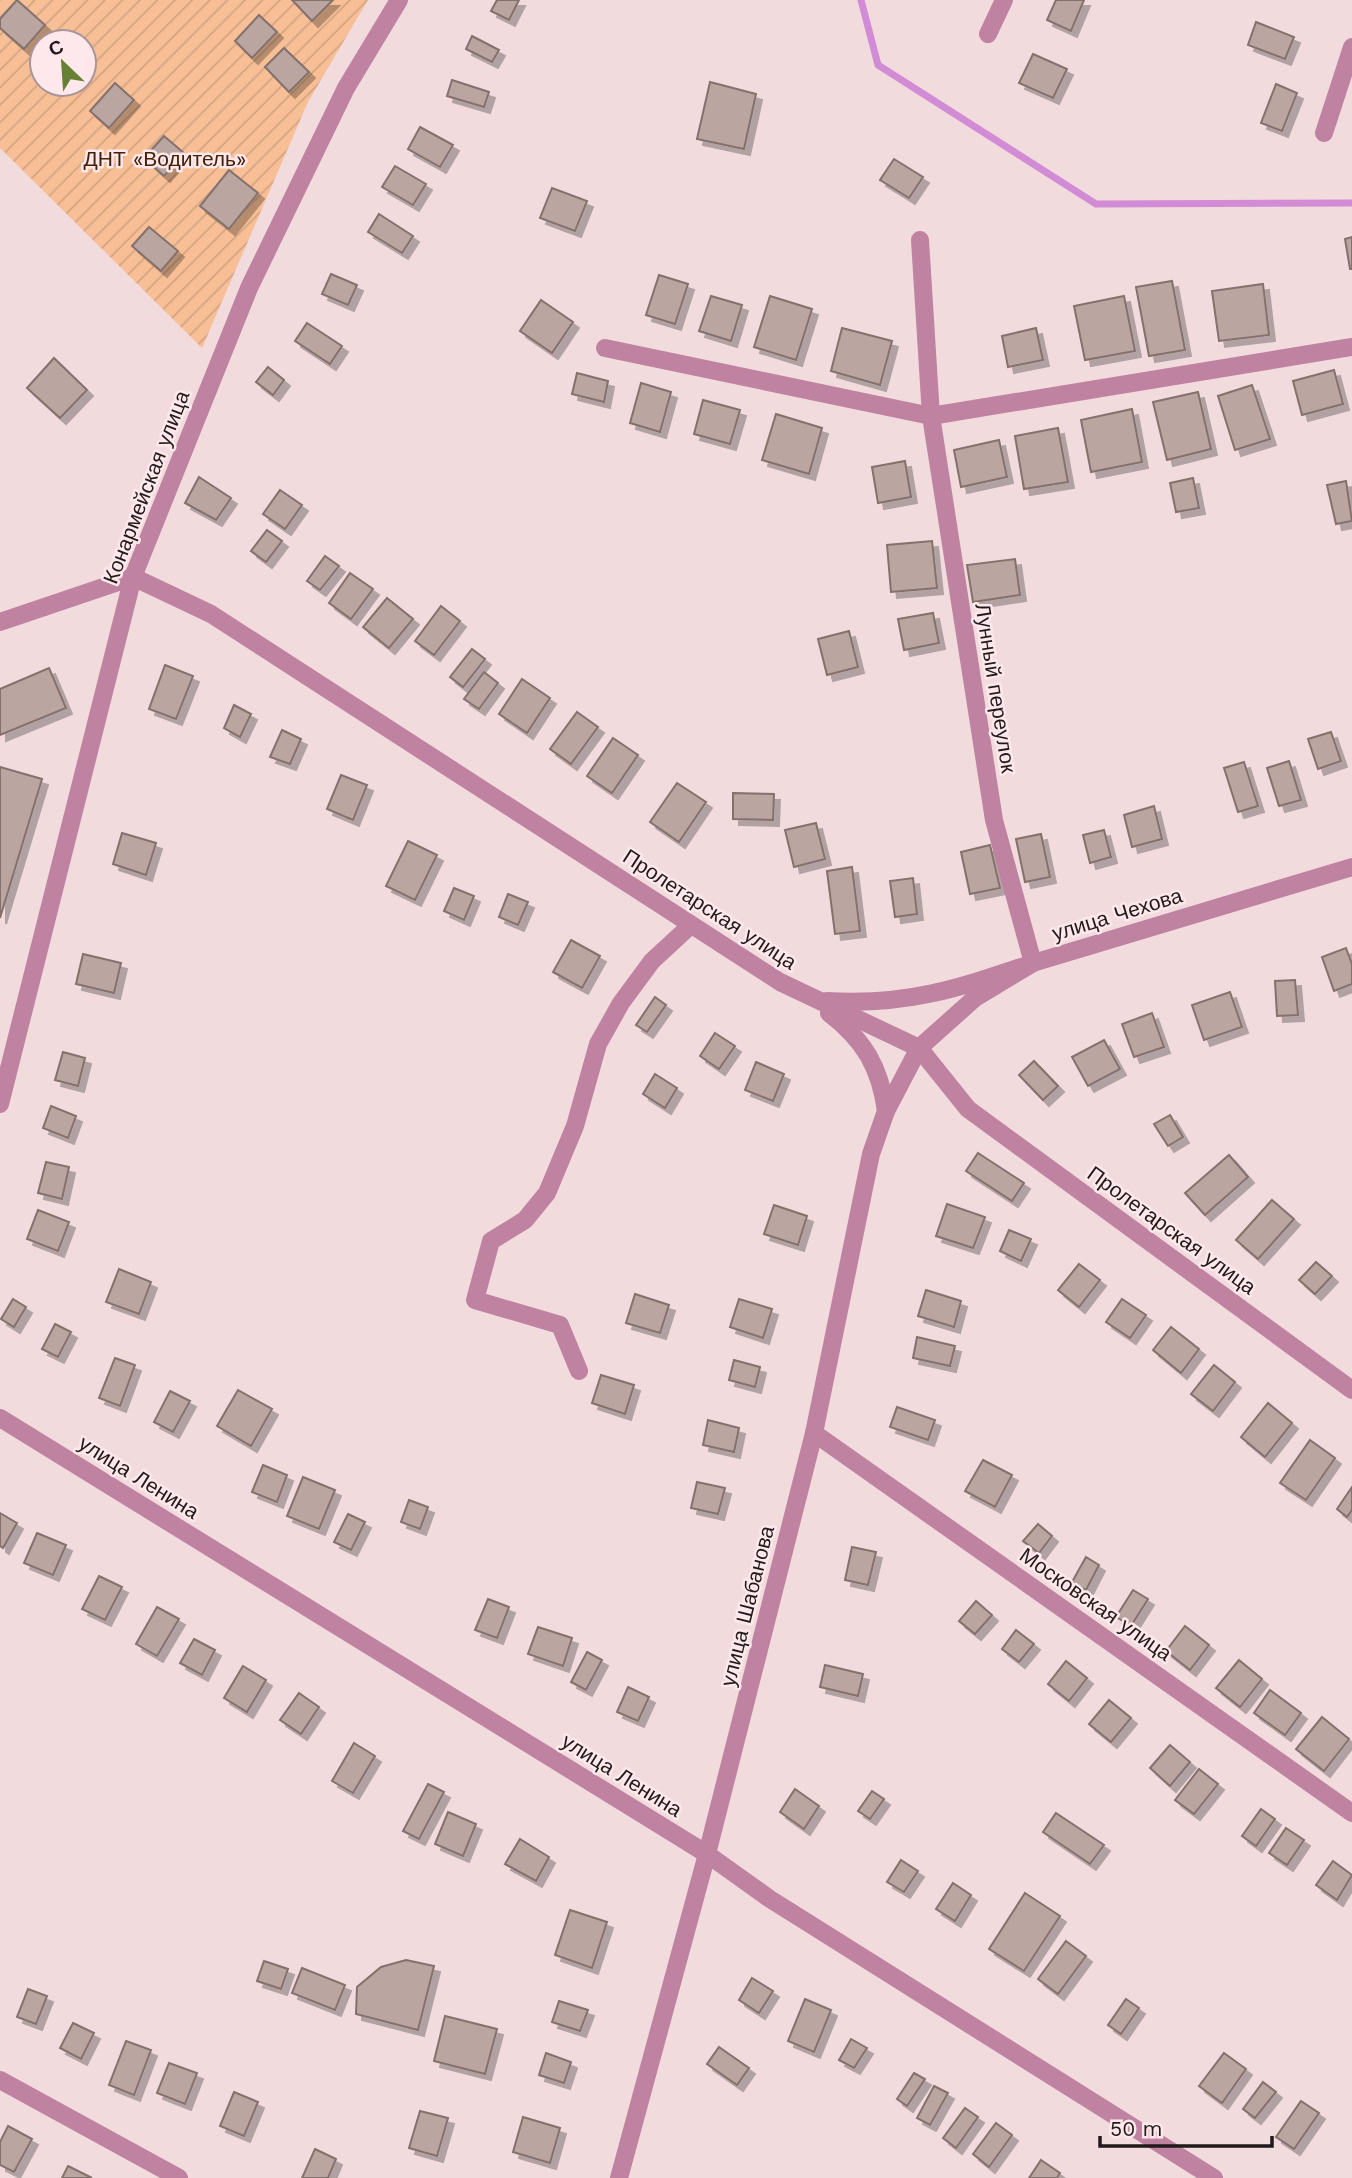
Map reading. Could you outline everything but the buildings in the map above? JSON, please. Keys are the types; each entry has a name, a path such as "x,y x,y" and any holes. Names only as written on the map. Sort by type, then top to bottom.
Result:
{"street":[{"name":"Конармейская улица","path":"0,1104 133,577 249,288 346,88 399,0"},
{"path":"988,34 1004,0"},
{"path":"1324,133 1352,47"},
{"name":"Лунный переулок","path":"920,240 931,416 994,820 1033,963"},
{"path":"605,348 931,416 1352,347"},
{"path":"0,621 133,577"},
{"name":"Пролетарская улица","path":"133,577 211,614 691,925 813,1000 919,1048 968,1109 1352,1390"},
{"name":"улица Чехова","path":"919,1048 975,998 1033,963 1352,867"},
{"path":"579,1371 560,1325 475,1300 491,1241 525,1220 547,1193 575,1126 598,1044 621,1003 652,961 691,925"},
{"path":"813,1000 871,1003 921,998 1033,963"},
{"path":"813,1000 850,1030 870,1054 882,1082 886,1111"},
{"name":"улица Шабанова","path":"619,2178 707,1854 814,1433 871,1154 886,1111 919,1048"},
{"name":"улица Ленина","path":"0,1418 707,1854 770,1899 1214,2178"},
{"name":"Московская улица","path":"814,1433 1352,1813"},
{"path":"0,2080 179,2178"}],"green space":[{"name":"ДНТ «Водитель»","path":"0,0 368,0 308,102 202,348 0,148"}],"waterway":[{"path":"861,0 878,65 1096,204 1352,203"}]}
